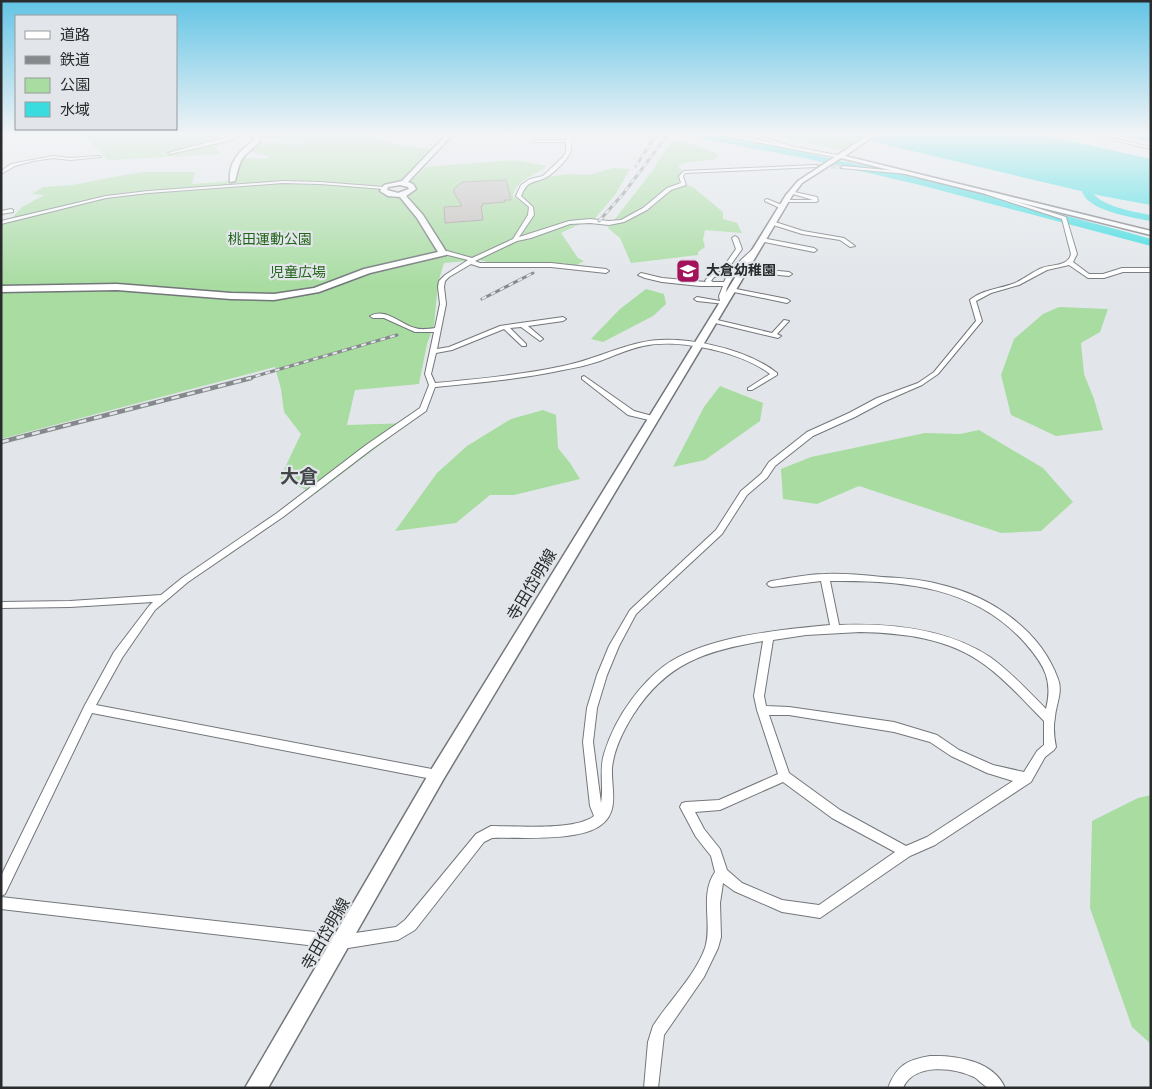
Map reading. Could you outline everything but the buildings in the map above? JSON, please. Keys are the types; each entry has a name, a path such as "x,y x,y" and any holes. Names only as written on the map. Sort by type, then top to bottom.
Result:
{"main road":[{"path":"392,184 403,184 411,185 414,189 402,194 384,193 382,190 384,188 392,184"},
{"name":"寺田岱明線","path":"256,1088 437,775 713,321 723,303 729,284 744,270 786,200 799,184"},
{"path":"953,184 1151,233"},
{"path":"1,289 118,287 231,296 274,297 311,291 367,271 443,253 420,217 402,194"}],"street":[{"path":"1,222 106,197 258,184"},
{"path":"330,184 384,188"},
{"path":"515,240 531,215 531,207 518,196 526,184"},
{"path":"1,890 89,708 118,655 152,608 185,580 280,515 369,447 423,409 432,385 428,374 443,304 442,281 471,261 515,240 530,237 569,223 590,221 609,223 622,221 645,209 669,189 684,184"},
{"path":"601,817 596,806 588,742 592,708 602,675 614,646 633,612 719,532 744,493 764,476 772,464 810,434 880,400 920,384 936,373 979,321 973,300 982,293 1016,284 1046,269 1070,263 1074,259 1064,218 979,191"},
{"path":"767,200 786,200"},
{"path":"1,213 11,211"},
{"path":"772,223 802,232 842,239 852,246"},
{"path":"722,274 739,249 735,238"},
{"path":"729,284 748,255 758,245 814,250"},
{"path":"443,253 447,252 480,264 551,264 606,271"},
{"path":"1070,263 1088,276 1104,276 1122,270 1151,270"},
{"path":"744,270 788,274"},
{"path":"722,274 729,284"},
{"path":"711,282 708,281 712,275 722,274"},
{"path":"641,275 669,282 729,284 787,301"},
{"path":"697,299 723,303"},
{"path":"373,316 381,315 395,319 416,331 437,330"},
{"path":"432,351 450,349 505,327 563,319"},
{"path":"713,321 776,335 786,321"},
{"path":"524,325 540,339"},
{"path":"505,327 524,345"},
{"path":"432,385 501,378 568,367 601,359 647,343 699,344 770,368 775,374 750,388"},
{"path":"584,378 631,413 653,419"},
{"path":"772,584 803,578 826,577 888,580 939,587 967,596 996,611 1029,640 1039,652 1053,680 1055,691 1049,720 1050,747 1041,754 1027,778 931,841 906,852 820,912 782,906 738,887 722,874 716,853 700,833 686,807 720,805 784,776"},
{"path":"826,577 836,628"},
{"path":"1,605 70,604 164,598"},
{"path":"1,903 342,942 398,934 410,925 480,838 491,832 588,827 601,817 608,803 606,767 621,723 658,678 677,663 694,654 768,636 836,628 910,632 944,640 989,661 1049,720"},
{"path":"768,636 759,696 784,776 836,814 906,852"},
{"path":"89,708 437,775"},
{"path":"762,710 789,711 894,727 933,738 955,753 990,769 1027,778"},
{"path":"651,1088 656,1033 683,997 687,987 710,953 714,936 714,892 717,880 722,874"},
{"path":"895,1088 897,1082 911,1067 935,1062 960,1065 978,1071 998,1088"}],"green space":[{"path":"78,184 400,184 380,188 379,192 387,196 402,197 416,191 416,186 411,184 520,184 513,196 526,205 518,196 523,186 528,184 621,184 615,195 591,223 580,224 561,233 578,258 584,261 575,266 563,263 492,263 479,260 444,263 438,283 434,325 427,344 419,384 355,390 347,425 409,423 315,494 280,478 301,434 284,412 281,389 275,367 1,439 1,223 10,220 22,207 44,195 32,194 43,187"},
{"path":"642,184 684,184 694,188 723,212 723,219 737,223 742,233 705,230 703,240 705,247 698,252 698,255 631,263 620,238 608,228"},
{"path":"646,289 664,294 666,304 653,316 603,342 591,339 620,309"},
{"path":"1059,307 1108,309 1100,332 1081,343 1084,374 1103,430 1056,436 1011,415 1001,375 1014,339 1043,314"},
{"path":"720,386 763,403 760,421 705,460 673,467 704,407"},
{"path":"543,410 556,415 558,448 580,479 514,495 490,495 456,523 395,531 437,473 467,446 511,419"},
{"path":"979,430 1043,468 1073,502 1041,531 1001,533 859,486 817,504 783,499 781,469 811,457 925,433 960,434"},
{"path":"1151,795 1151,1044 1132,1027 1090,908 1092,821 1138,798"}],"water":[{"path":"1051,184 1151,184 1151,205"}],"waterway":[{"path":"927,184 1036,211 1151,243"},
{"path":"1087,184 1088,193 1094,200 1127,214 1151,218"}],"railway":[{"path":"599,221 631,184"},
{"path":"482,299 533,273"},
{"path":"246,379 397,335"},
{"path":"1,442 251,378"}],"place":[{"name":"大倉幼稚園","path":"688,271"}],"district":[{"name":"大倉","path":"299,477"}],"park label":[{"name":"桃田運動公園","path":"270,240"},
{"name":"児童広場","path":"298,273"}]}
